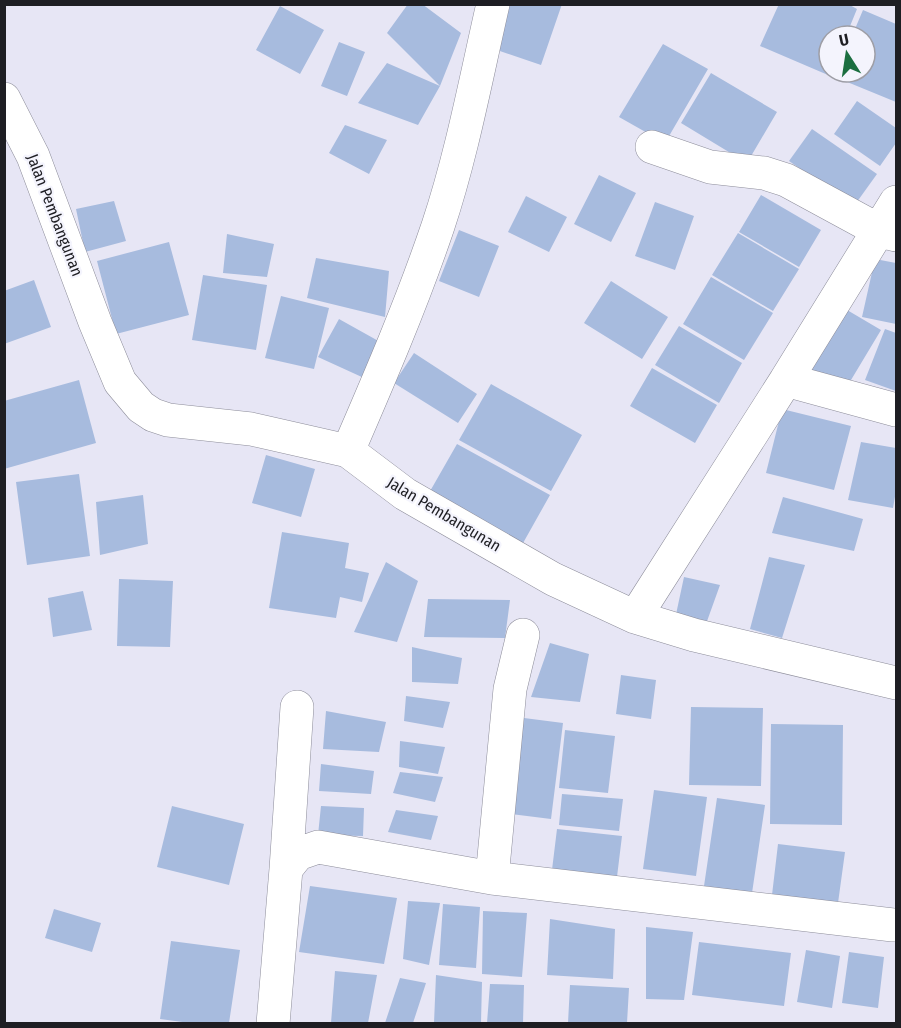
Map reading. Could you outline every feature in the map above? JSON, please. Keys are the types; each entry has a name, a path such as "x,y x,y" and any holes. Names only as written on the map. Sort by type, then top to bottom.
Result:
{"street":[{"path":"348,451 393,347 438,225 465,127 493,4"},
{"name":"Jalan Pembangunan","path":"4,99 33,156 120,382 141,407 153,415 168,420 251,429 348,451 405,494 553,579 635,617 694,635 897,683"},
{"path":"652,147 711,167 764,172 786,180 888,233"},
{"path":"635,617 786,380 888,233 897,202"},
{"path":"786,380 897,410"},
{"path":"492,878 508,701 523,635"},
{"path":"273,1023 297,707"},
{"path":"286,869 298,854 318,847 492,878 893,925"}],"building":[{"path":"408,4 422,4 461,33 440,86 387,33"},
{"path":"506,4 562,4 541,65 491,48"},
{"path":"779,4 848,4 857,9 851,24 817,24 817,70 760,46"},
{"path":"280,6 324,30 300,74 256,50"},
{"path":"863,10 896,24 896,102 852,84 877,84 877,24 857,24"},
{"path":"339,42 365,52 347,96 321,86"},
{"path":"663,44 708,69 665,143 619,117"},
{"path":"387,63 440,86 418,125 358,103"},
{"path":"711,73 777,112 747,163 681,123"},
{"path":"857,101 896,128 896,143 880,166 834,134"},
{"path":"345,125 387,140 369,174 329,153"},
{"path":"812,129 877,174 854,206 789,161"},
{"path":"599,175 636,193 611,242 574,224"},
{"path":"761,195 821,230 799,267 739,232"},
{"path":"526,196 567,217 549,252 508,232"},
{"path":"114,201 126,241 85,252 76,209"},
{"path":"655,202 694,216 675,270 635,256"},
{"path":"459,230 499,246 479,297 439,281"},
{"path":"738,233 799,269 773,311 712,275"},
{"path":"227,234 274,244 267,277 223,273"},
{"path":"169,242 189,315 116,334 97,261"},
{"path":"316,258 389,271 385,317 307,298"},
{"path":"875,259 896,263 896,324 862,317"},
{"path":"203,275 267,285 256,350 192,340"},
{"path":"711,277 773,313 744,360 683,324"},
{"path":"34,280 51,327 4,344 4,291"},
{"path":"611,281 668,317 642,359 584,323"},
{"path":"281,296 329,308 314,369 265,358"},
{"path":"842,307 881,330 845,390 807,367"},
{"path":"339,319 382,343 364,378 318,357"},
{"path":"679,326 742,363 719,403 655,365"},
{"path":"885,329 896,333 896,391 865,380"},
{"path":"414,353 477,394 458,423 394,383"},
{"path":"652,368 717,405 695,443 630,406"},
{"path":"79,380 96,443 4,469 4,401"},
{"path":"491,384 582,435 551,491 459,440"},
{"path":"782,409 851,426 834,490 766,473"},
{"path":"861,442 896,448 896,491 893,508 848,500"},
{"path":"457,444 550,495 518,552 425,500"},
{"path":"266,455 315,469 301,517 252,503"},
{"path":"79,474 90,556 27,565 16,482"},
{"path":"143,495 148,544 100,555 96,502"},
{"path":"783,497 863,519 854,551 772,533"},
{"path":"282,532 349,543 345,568 369,573 362,602 340,597 336,618 269,608"},
{"path":"769,557 805,565 782,638 750,629"},
{"path":"386,562 418,581 397,642 354,632"},
{"path":"684,577 720,585 706,624 675,619"},
{"path":"119,579 173,581 170,647 117,646"},
{"path":"83,591 92,630 53,637 48,598"},
{"path":"428,599 510,600 505,638 424,637"},
{"path":"550,643 589,654 580,702 531,697"},
{"path":"412,647 462,658 458,684 412,682"},
{"path":"621,675 656,680 651,719 616,714"},
{"path":"406,696 450,702 443,728 404,721"},
{"path":"691,707 763,708 761,786 689,785"},
{"path":"326,711 386,722 379,752 323,749"},
{"path":"524,718 563,723 551,819 511,814"},
{"path":"771,724 843,725 842,825 770,824"},
{"path":"565,730 615,736 608,793 559,788"},
{"path":"400,741 445,747 438,774 399,767"},
{"path":"321,764 374,771 371,794 319,791"},
{"path":"400,772 443,777 435,802 393,793"},
{"path":"654,790 707,797 696,876 643,869"},
{"path":"562,794 623,799 619,831 559,825"},
{"path":"717,798 765,805 752,893 704,886"},
{"path":"172,806 244,824 229,885 157,867"},
{"path":"321,806 364,808 363,836 318,835"},
{"path":"396,810 438,816 431,840 388,832"},
{"path":"557,829 622,836 616,885 551,878"},
{"path":"778,844 845,852 838,903 772,895"},
{"path":"310,886 397,898 384,964 299,952"},
{"path":"408,901 440,903 429,965 403,959"},
{"path":"443,904 480,907 476,968 439,965"},
{"path":"54,909 101,923 92,952 45,938"},
{"path":"483,911 527,913 522,977 482,974"},
{"path":"550,919 615,929 613,979 547,975"},
{"path":"646,927 693,932 684,1000 646,999"},
{"path":"171,941 240,950 229,1023 190,1023 160,1019"},
{"path":"699,942 791,953 784,1006 692,995"},
{"path":"806,950 840,956 832,1008 797,1002"},
{"path":"849,952 884,957 878,1008 842,1003"},
{"path":"335,971 377,975 368,1023 331,1023"},
{"path":"436,975 482,982 481,1023 434,1023"},
{"path":"400,978 426,983 413,1023 385,1023"},
{"path":"490,984 524,985 523,1023 487,1023"},
{"path":"570,985 629,988 627,1023 568,1023"}]}
